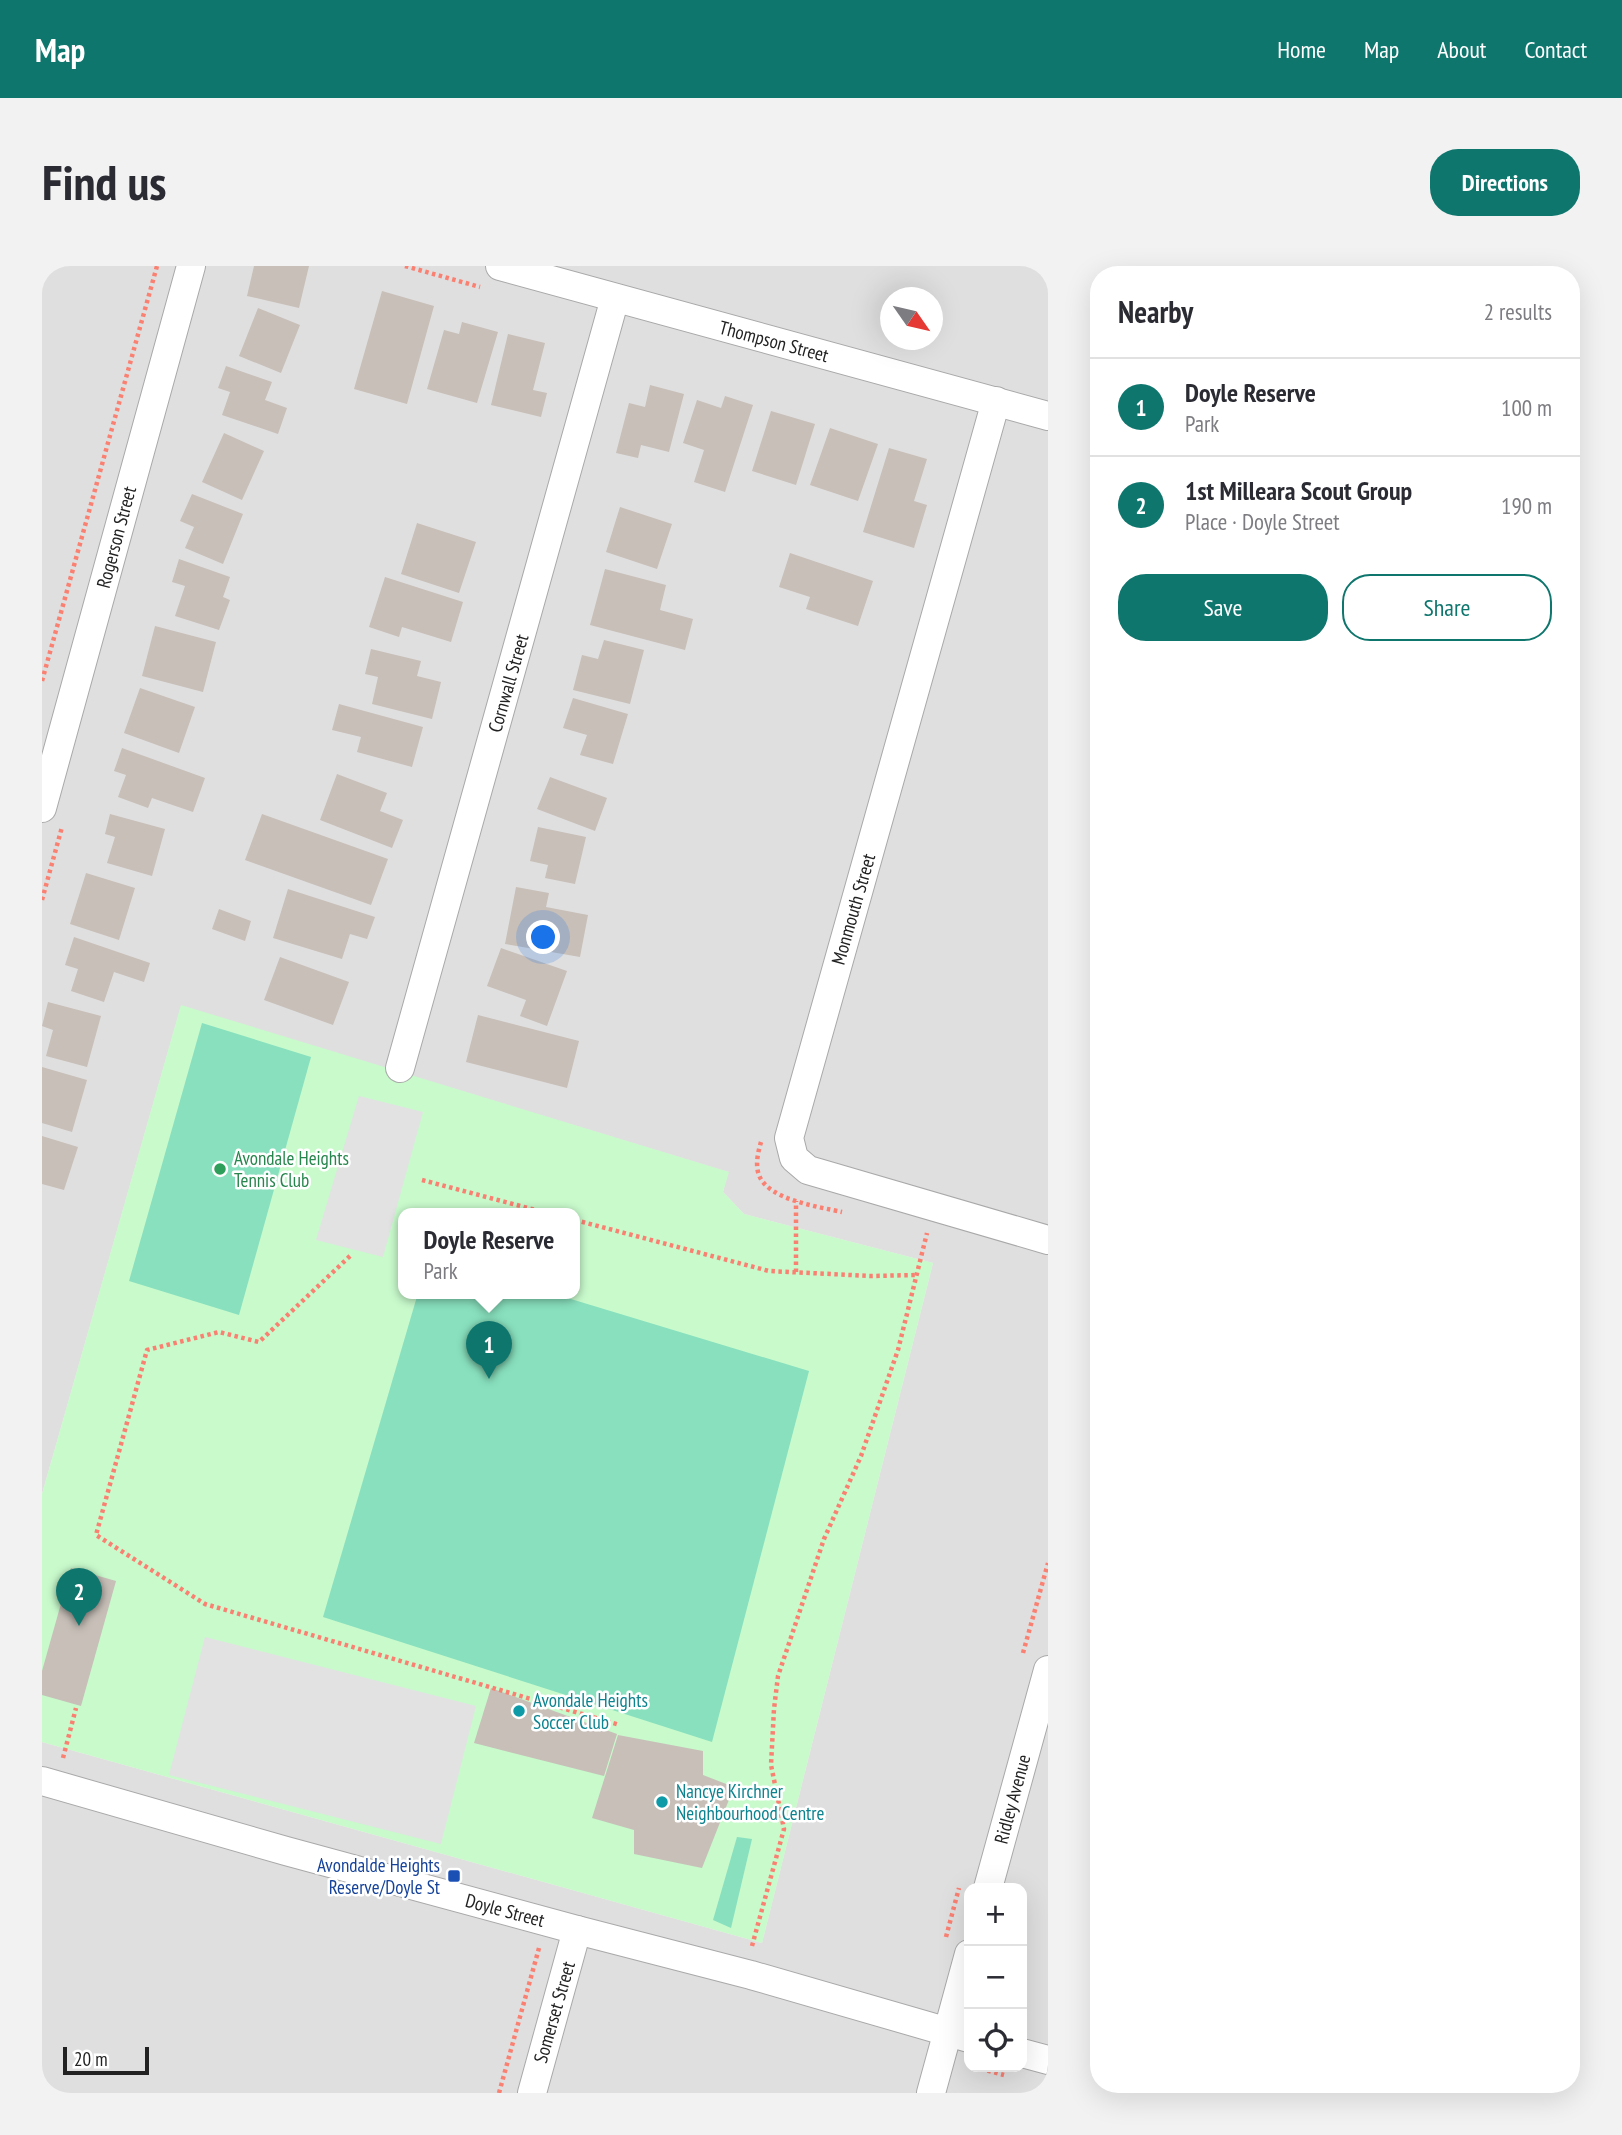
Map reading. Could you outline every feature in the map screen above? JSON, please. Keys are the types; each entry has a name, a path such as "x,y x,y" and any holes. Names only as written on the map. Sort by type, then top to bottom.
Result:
{"street":[{"name":"Rogerson Street","path":"42,808 191,266"},
{"name":"Thompson Street","path":"500,266 1048,416"},
{"name":"Cornwall Street","path":"400,1068 615,298"},
{"name":"Monmouth Street","path":"996,401 789,1138 794,1158 808,1170 1048,1240"},
{"name":"Ridley Avenue","path":"989,1883 1048,1670"},
{"name":"Doyle Street","path":"45,1782 577,1930 751,1975 959,2035"},
{"name":"Somerset Street","path":"532,2093 577,1930"},
{"path":"931,2093 959,2035 964,1994"},
{"path":"1027,2054 1048,2060"}],"path":[{"path":"42,681 157,266"},
{"path":"422,1180 528,1208"},
{"path":"796,1201 796,1272"},
{"path":"580,1221 769,1271 871,1276 917,1275"},
{"path":"751,1975 752,1948 784,1829 771,1765 778,1676 824,1539 861,1456 898,1350 927,1233"},
{"path":"350,1256 259,1342 219,1332 147,1350 96,1535 205,1604 620,1725"},
{"path":"45,1782 63,1758 76,1708"},
{"path":"499,2093 540,1947"}],"shaded area":[{"path":"42,266 1048,266 1048,2093 42,2093 42,1742 762,1943 933,1263 744,1214 723,1192 728,1172 181,1006 42,1494"},
{"path":"359,1096 423,1112 383,1257 316,1240"},
{"path":"205,1637 476,1706 441,1844 169,1775"}],"green space":[{"path":"181,1005 729,1172 723,1192 744,1214 933,1263 762,1943 42,1742 42,1494"},
{"name":"Avondale Heights Tennis Club","path":"202,1023 311,1057 239,1315 129,1281"},
{"path":"416,1299 571,1299 809,1371 712,1742 323,1617"},
{"path":"737,1837 752,1839 731,1928 713,1920"}],"building":[{"path":"254,266 309,266 299,308 247,296"},
{"path":"382,291 434,306 407,404 354,389"},
{"path":"258,308 300,325 281,373 239,356"},
{"path":"462,322 498,332 477,403 427,389 444,330 459,334"},
{"path":"508,334 545,343 533,390 547,393 541,417 491,405"},
{"path":"226,366 272,382 265,400 287,408 278,434 222,415 230,392 218,388"},
{"path":"650,385 684,394 669,452 641,445 638,458 616,453 629,403 645,407"},
{"path":"725,396 753,405 725,492 694,482 704,450 683,443 697,400 721,408"},
{"path":"771,411 815,424 796,485 752,471"},
{"path":"830,428 878,444 858,501 810,485"},
{"path":"224,433 264,451 242,500 202,482"},
{"path":"889,448 927,459 914,501 927,505 914,548 863,532"},
{"path":"192,494 243,514 223,564 185,548 194,527 180,521"},
{"path":"620,507 672,524 657,569 606,552"},
{"path":"417,523 476,542 459,593 401,574"},
{"path":"790,553 873,581 858,626 806,609 810,597 779,587"},
{"path":"179,559 230,577 223,597 230,600 219,630 175,616 185,586 172,582"},
{"path":"605,569 666,585 660,610 693,619 685,650 590,625"},
{"path":"385,577 463,602 451,642 402,627 399,637 369,627"},
{"path":"155,626 216,642 203,692 142,676"},
{"path":"604,640 644,650 630,704 573,690 582,655 598,659"},
{"path":"371,649 421,661 417,676 441,682 432,719 372,704 378,677 365,674"},
{"path":"140,688 195,707 179,753 124,733"},
{"path":"573,698 628,714 613,764 580,755 587,735 563,728"},
{"path":"339,704 423,727 412,767 357,752 361,737 332,730"},
{"path":"122,748 205,778 193,812 152,798 148,808 118,797 126,775 114,771"},
{"path":"337,774 387,793 380,811 403,820 392,848 320,820"},
{"path":"550,777 607,798 595,831 537,809"},
{"path":"110,814 165,829 152,876 107,863 115,837 105,834"},
{"path":"262,814 388,859 371,905 245,860"},
{"path":"538,827 586,837 575,884 545,878 548,865 530,861"},
{"path":"86,873 135,888 119,940 70,924"},
{"path":"516,887 549,893 546,907 588,915 580,957 505,944"},
{"path":"288,889 375,917 367,939 350,934 342,959 273,938"},
{"path":"219,909 251,921 245,941 212,929"},
{"path":"74,937 150,963 144,982 114,972 104,1002 71,991 78,969 65,965"},
{"path":"501,948 567,971 547,1026 520,1016 526,1000 487,986"},
{"path":"280,957 349,982 333,1025 264,1000"},
{"path":"48,1002 101,1016 87,1067 46,1056 53,1030 42,1026"},
{"path":"478,1015 579,1041 567,1088 466,1062"},
{"path":"42,1067 87,1080 72,1132 42,1123"},
{"path":"42,1136 78,1147 64,1190 42,1184"},
{"path":"71,1568 116,1581 81,1706 42,1695 42,1671"},
{"name":"Avondale Heights Soccer Club","path":"491,1688 617,1734 604,1776 474,1743"},
{"name":"Nancye Kirchner Neighbourhood Centre","path":"618,1735 703,1751 703,1775 734,1787 702,1868 634,1854 634,1830 592,1818"}],"place":[{"name":"Avondale Heights Tennis Club","path":"220,1169"},
{"name":"Doyle Reserve","path":"489,1379"},
{"name":"1st Milleara Scout Group","path":"79,1626"},
{"name":"Avondale Heights Soccer Club","path":"519,1711"},
{"name":"Nancye Kirchner Neighbourhood Centre","path":"662,1802"},
{"name":"Avondalde Heights Reserve/Doyle St","path":"454,1876"}]}
